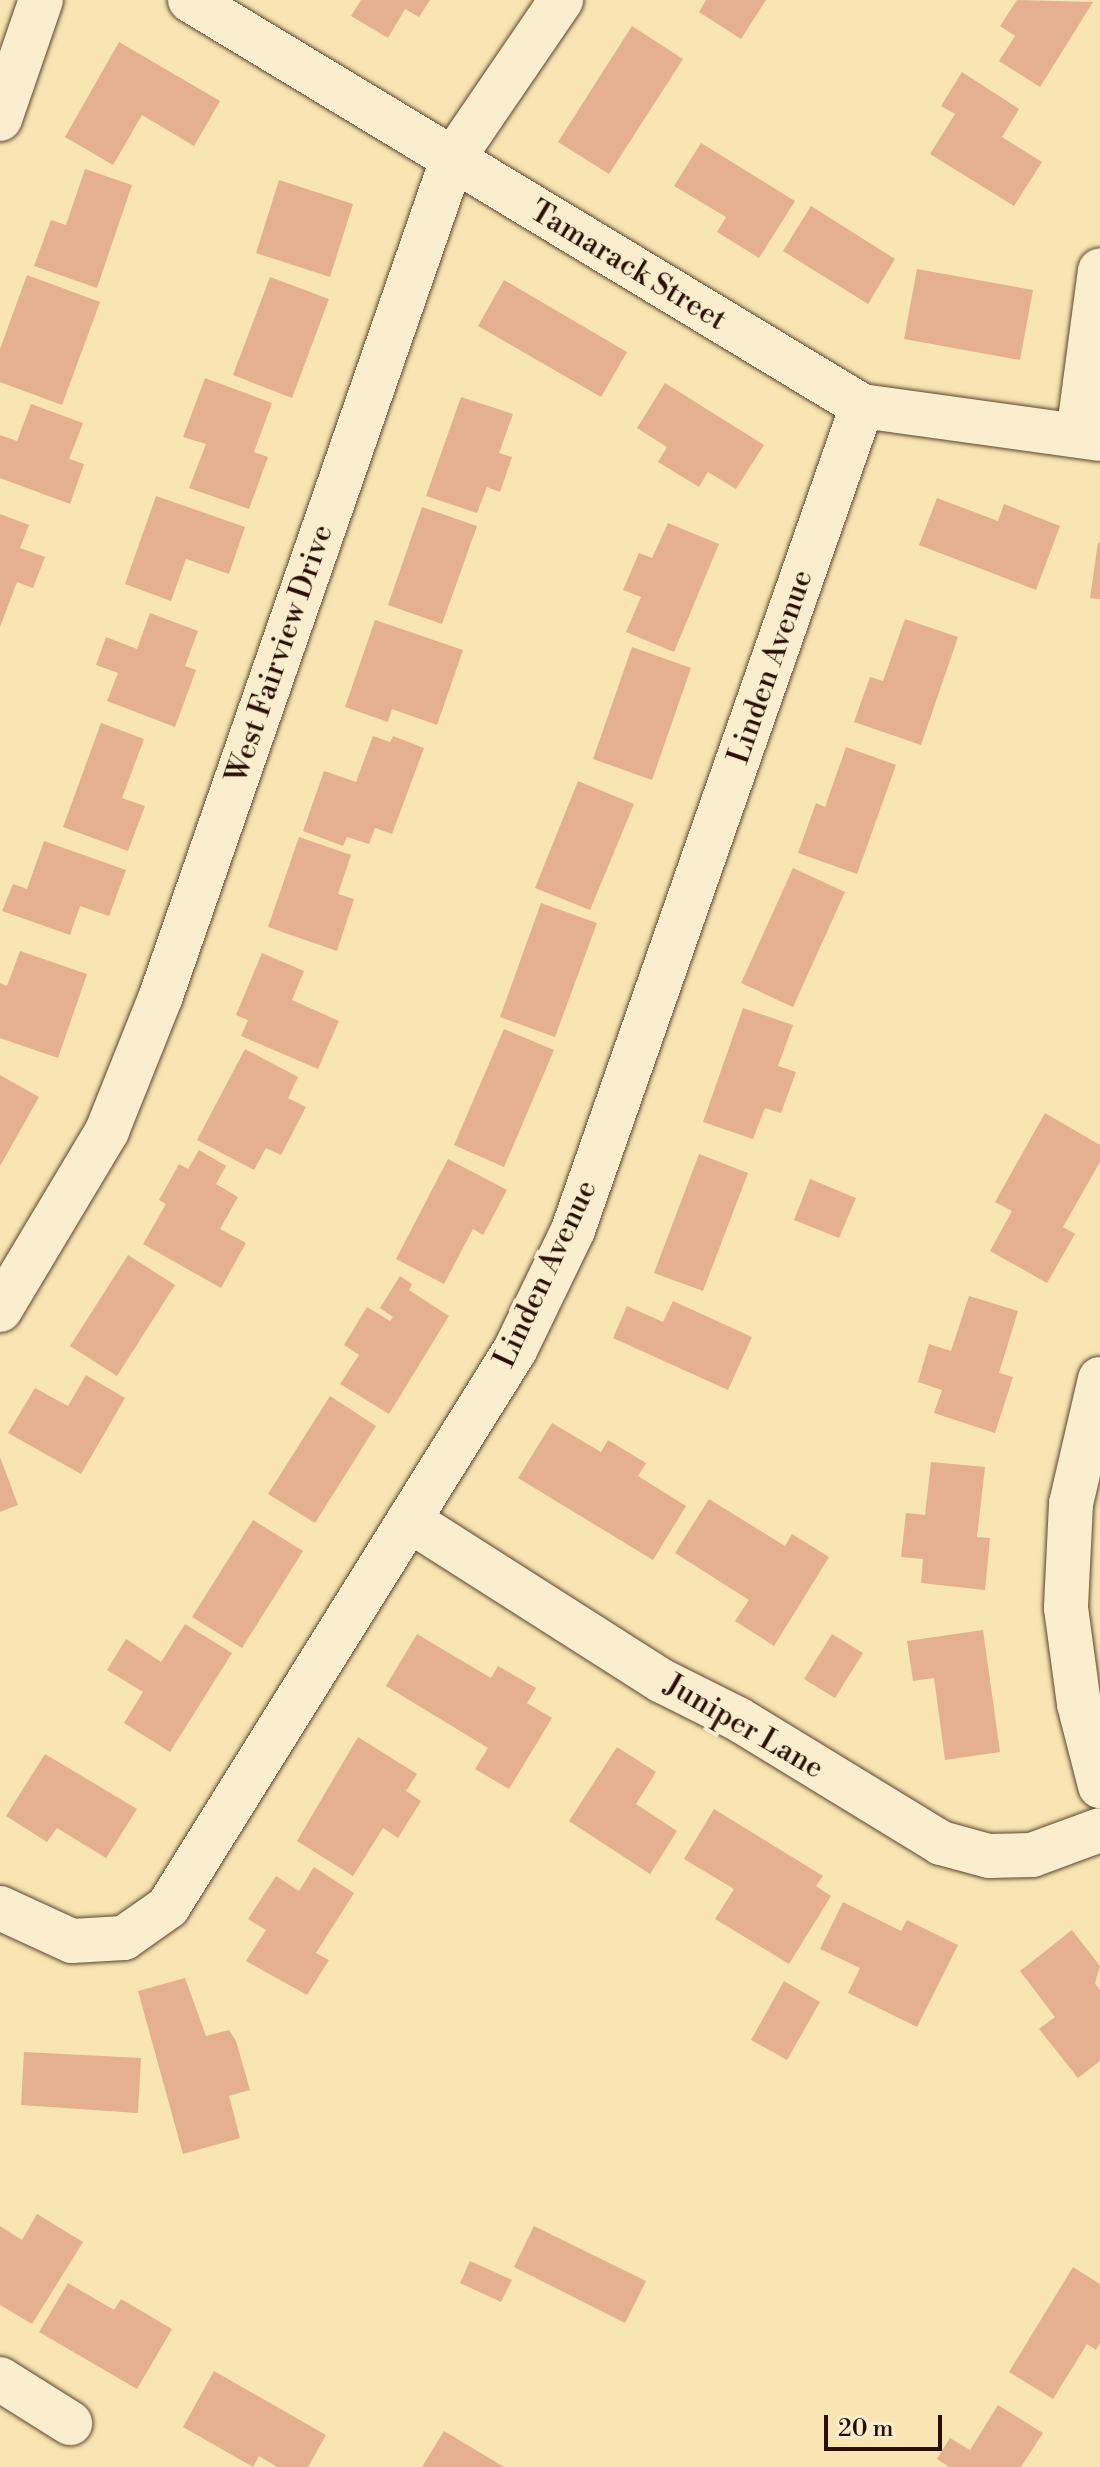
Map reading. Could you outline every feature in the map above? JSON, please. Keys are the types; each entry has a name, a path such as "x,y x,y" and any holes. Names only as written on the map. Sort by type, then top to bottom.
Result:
{"street":[{"path":"0,119 41,0"},
{"name":"Tamarack Street","path":"190,0 862,406 1089,437"},
{"name":"West Fairview Drive","path":"0,1310 107,1131 161,996 452,160 561,0"},
{"path":"1089,437 1100,270"},
{"name":"Linden Avenue","path":"0,1908 72,1941 124,1938 168,1907 515,1350 573,1230 862,406"},
{"path":"1100,1379 1071,1504 1066,1608 1079,1704 1100,1786"},
{"name":"Juniper Lane","path":"409,1520 662,1681 738,1719 941,1843 989,1856 1032,1855 1100,1830"},
{"path":"0,2379 70,2423"}],"building":[{"path":"361,0 430,0 419,17 405,9 388,38 351,16"},
{"path":"706,0 766,0 741,39 699,12"},
{"path":"1017,0 1093,2 1040,87 999,61 1015,36 1000,26"},
{"path":"632,26 683,59 609,174 558,142"},
{"path":"119,42 220,101 194,146 142,115 113,165 65,137"},
{"path":"962,72 1019,109 1002,137 1042,162 1014,206 930,154 955,114 941,106"},
{"path":"701,143 795,201 759,258 717,232 726,217 674,186"},
{"path":"85,169 132,185 97,288 34,266 51,220 66,225"},
{"path":"279,180 353,204 330,277 256,253"},
{"path":"811,206 895,259 868,304 783,251"},
{"path":"917,269 1033,290 1020,360 904,339"},
{"path":"27,275 100,302 62,405 0,382 0,349"},
{"path":"270,277 329,299 292,398 233,375"},
{"path":"504,280 627,352 601,397 478,326"},
{"path":"205,378 272,403 254,452 268,457 249,509 189,488 206,444 183,437"},
{"path":"665,383 764,445 736,489 708,472 699,487 658,462 667,447 637,428"},
{"path":"461,397 513,414 499,453 512,457 500,492 487,487 477,513 426,496"},
{"path":"31,404 83,423 69,459 84,464 70,504 0,478 0,435 17,441"},
{"path":"156,496 245,527 229,574 186,559 171,601 125,584"},
{"path":"937,498 998,521 1004,504 1060,526 1036,590 919,545"},
{"path":"422,507 477,526 442,624 388,605"},
{"path":"0,514 29,525 20,548 45,557 33,588 17,582 0,627"},
{"path":"668,523 719,544 674,652 626,632 641,597 623,590 639,553 652,558"},
{"path":"1100,543 1100,599 1090,598"},
{"path":"150,613 198,631 185,666 196,670 175,727 107,701 118,673 96,665 106,637 137,649"},
{"path":"905,619 958,637 921,745 854,722 870,677 883,681"},
{"path":"375,620 463,650 437,725 392,709 388,722 345,707"},
{"path":"632,647 691,668 652,780 593,759"},
{"path":"101,723 144,739 122,798 145,806 128,851 63,827"},
{"path":"373,736 390,742 393,736 424,748 392,834 375,828 369,844 347,837 343,846 303,831 324,771 356,782"},
{"path":"846,747 896,765 857,874 798,853 816,803 825,807"},
{"path":"578,781 634,804 590,910 535,888"},
{"path":"299,837 351,855 338,894 354,899 337,951 268,927"},
{"path":"44,841 126,870 109,916 80,906 70,935 2,911 13,884 27,889"},
{"path":"793,868 845,892 793,1007 741,983"},
{"path":"541,903 597,923 555,1037 500,1017"},
{"path":"20,951 87,974 58,1058 0,1038 0,983 7,986"},
{"path":"262,953 304,971 292,1000 339,1021 318,1069 241,1036 248,1020 236,1015"},
{"path":"743,1008 793,1025 778,1066 796,1072 781,1113 765,1108 753,1139 703,1122"},
{"path":"504,1029 554,1050 504,1167 454,1145"},
{"path":"245,1049 298,1077 288,1098 306,1107 281,1155 266,1148 254,1170 197,1140"},
{"path":"0,1075 39,1097 0,1166"},
{"path":"1045,1113 1100,1145 1100,1162 1063,1227 1075,1234 1047,1283 990,1251 1012,1211 995,1202"},
{"path":"199,1150 226,1166 216,1184 238,1197 220,1229 246,1243 221,1288 143,1244 166,1204 159,1200 179,1164 188,1169"},
{"path":"699,1154 748,1173 703,1291 654,1273"},
{"path":"448,1159 507,1190 483,1235 473,1229 444,1284 396,1259"},
{"path":"810,1179 856,1198 839,1238 794,1220"},
{"path":"128,1255 175,1285 117,1376 70,1346"},
{"path":"400,1276 412,1284 409,1290 449,1316 389,1414 340,1384 359,1355 344,1345 367,1307 390,1321 393,1317 380,1308"},
{"path":"969,1296 1018,1311 999,1373 1013,1377 995,1433 934,1413 942,1390 918,1382 929,1344 951,1351"},
{"path":"673,1301 752,1337 728,1390 613,1338 627,1306 663,1322"},
{"path":"86,1375 125,1398 81,1474 8,1433 35,1388 68,1406"},
{"path":"330,1396 376,1426 315,1523 268,1494"},
{"path":"552,1423 601,1452 608,1440 646,1463 638,1476 686,1506 653,1560 518,1478"},
{"path":"0,1457 18,1505 0,1512"},
{"path":"931,1462 985,1467 977,1537 990,1538 985,1590 921,1583 923,1559 901,1557 906,1513 925,1515"},
{"path":"709,1499 785,1546 792,1534 829,1557 774,1646 735,1621 749,1600 675,1553"},
{"path":"253,1520 303,1551 242,1648 192,1617"},
{"path":"185,1624 232,1653 170,1752 124,1723 143,1692 107,1670 126,1639 161,1662"},
{"path":"983,1630 1000,1752 945,1760 934,1678 913,1681 907,1641"},
{"path":"417,1634 491,1678 498,1666 536,1688 527,1703 552,1718 509,1789 475,1769 488,1748 386,1686"},
{"path":"832,1634 863,1653 835,1698 804,1679"},
{"path":"358,1737 417,1774 406,1791 421,1801 398,1838 383,1828 353,1876 297,1841"},
{"path":"617,1747 656,1772 636,1804 677,1831 650,1874 569,1821"},
{"path":"45,1754 137,1809 106,1858 57,1828 47,1842 6,1816"},
{"path":"714,1809 823,1876 816,1886 831,1896 789,1964 715,1919 734,1889 684,1859"},
{"path":"314,1867 354,1893 316,1953 329,1960 307,1995 246,1961 266,1930 248,1919 276,1876 299,1891"},
{"path":"843,1902 901,1931 907,1920 958,1945 917,2027 848,1993 860,1968 820,1949"},
{"path":"1072,1930 1100,1966 1095,1983 1100,1990 1100,2061 1078,2078 1039,2029 1055,2017 1020,1971"},
{"path":"185,1978 206,2036 229,2030 236,2041 250,2090 229,2096 240,2138 183,2154 138,1991"},
{"path":"784,1981 820,2002 787,2060 751,2040"},
{"path":"24,2052 141,2058 138,2113 21,2105"},
{"path":"37,2214 83,2242 32,2324 0,2305 0,2226 22,2240"},
{"path":"534,2226 646,2281 625,2323 514,2267"},
{"path":"470,2261 512,2280 501,2302 460,2283"},
{"path":"1073,2267 1100,2284 1100,2343 1096,2350 1087,2344 1053,2399 1009,2372"},
{"path":"68,2283 114,2310 121,2299 172,2329 137,2389 39,2332"},
{"path":"214,2371 326,2435 308,2467 277,2467 259,2456 253,2467 183,2427"},
{"path":"998,2405 1043,2433 1021,2467 949,2467 937,2459 950,2438 970,2450"},
{"path":"444,2431 504,2467 422,2467"}]}
